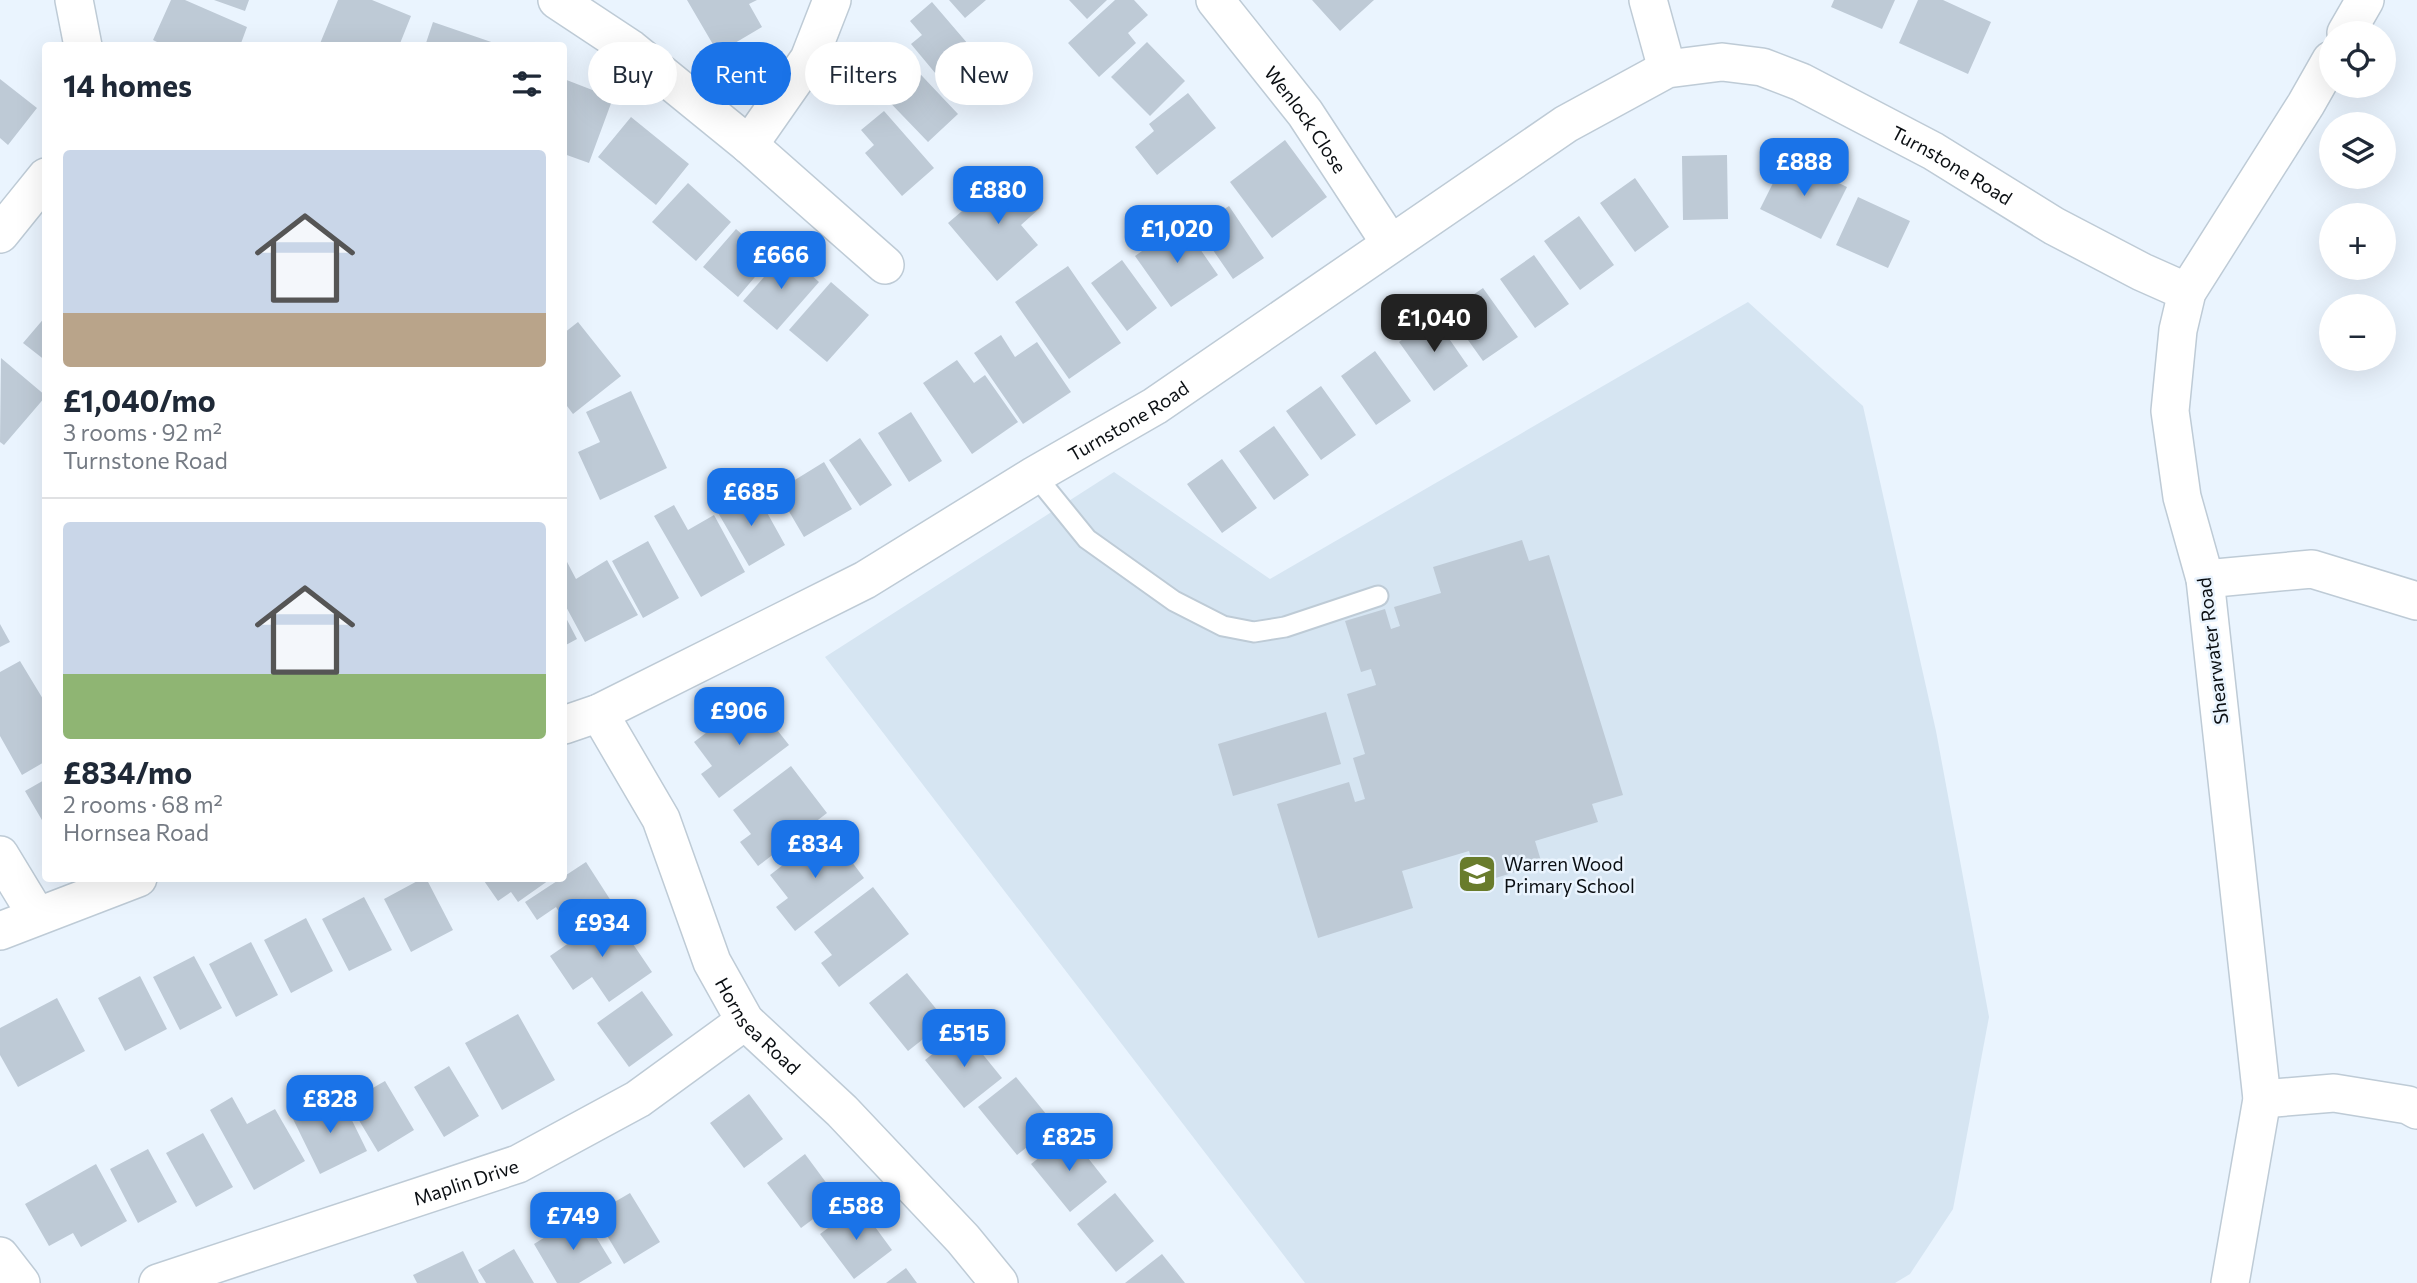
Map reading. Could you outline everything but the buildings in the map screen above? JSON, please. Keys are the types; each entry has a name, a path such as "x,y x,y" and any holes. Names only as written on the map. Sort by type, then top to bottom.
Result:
{"street":[{"path":"74,0 82,42"},
{"path":"557,0 631,49 749,145 885,265"},
{"path":"749,145 808,59 832,0"},
{"name":"Wenlock Close","path":"1215,0 1305,113 1390,243"},
{"path":"1648,0 1667,69"},
{"path":"2353,21 2365,0"},
{"name":"Turnstone Road","path":"567,724 599,713 865,580 1035,475 1155,406 1566,124 1667,69 1722,62 1762,67 1801,82 1933,151 2054,226 2187,292"},
{"name":"Shearwater Road","path":"2230,1283 2262,1099 2204,579 2182,497 2170,411 2178,330 2187,292 2319,81"},
{"path":"0,234 42,182"},
{"path":"2204,579 2312,569 2417,601"},
{"name":"Hornsea Road","path":"599,713 661,819 712,962 745,1021 842,1111 963,1239 999,1283"},
{"path":"0,855 37,916"},
{"path":"0,931 127,882"},
{"name":"Maplin Drive","path":"158,1283 518,1164 638,1099 745,1021"},
{"path":"2262,1099 2334,1093 2408,1105 2417,1110"},
{"path":"0,1256 21,1283"}],"lane":[{"path":"1035,475 1087,539 1174,600 1223,626 1254,632 1284,627 1378,596"}],"shaded area":[{"name":"Warren Wood Primary School","path":"1748,302 1863,406 1936,731 1989,1017 1953,1209 1910,1274 1895,1283 1305,1283 825,657 1114,472 1270,579"}],"place":[{"name":"Warren Wood Primary School","path":"1477,874"}]}
